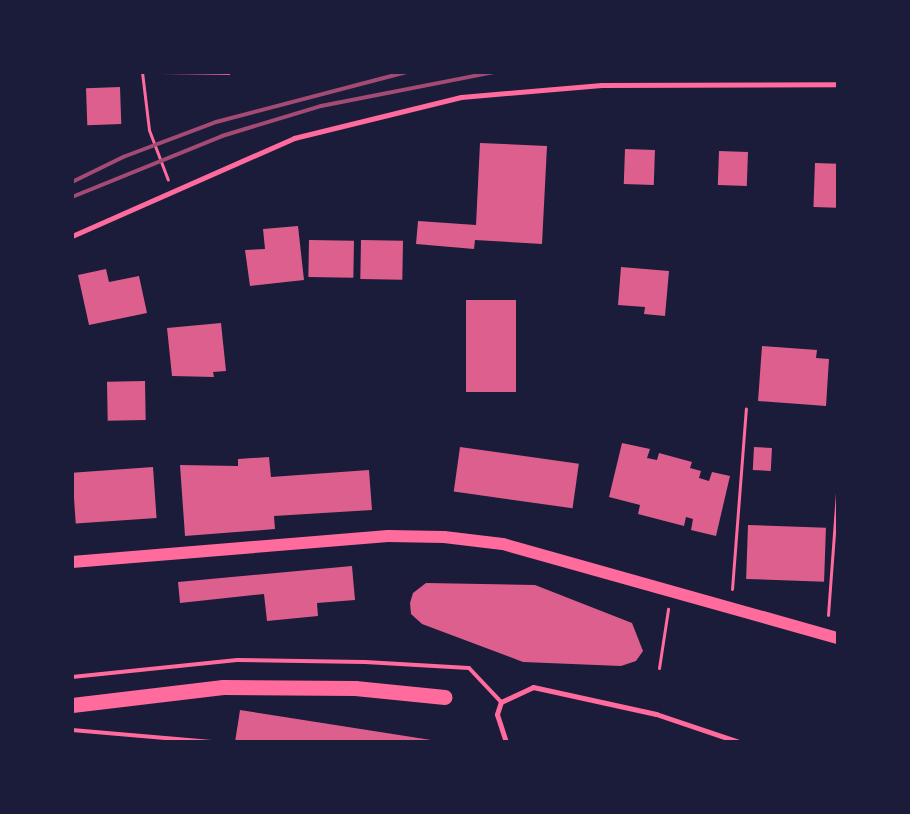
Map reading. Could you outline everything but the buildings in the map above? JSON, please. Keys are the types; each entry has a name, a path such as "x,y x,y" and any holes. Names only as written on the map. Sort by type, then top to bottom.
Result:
{"highway":[{"path":"72,705 232,687 355,688 445,697"}],"main road":[{"path":"72,562 388,536 444,536 503,544 838,638"}],"street":[{"path":"72,236 294,138 461,96 601,85 838,84"},
{"path":"506,742 497,714 501,702 534,687 656,714 739,742"}],"lane":[{"path":"72,677 238,660 384,663 469,668 501,702"},
{"path":"72,730 211,742"}],"path":[{"path":"142,72 147,120 165,175"},
{"path":"838,407 838,453"},
{"path":"732,589 746,409"},
{"path":"828,615 838,480"},
{"path":"660,668 668,609"}],"railway":[{"path":"72,182 123,157 216,122 407,72"},
{"path":"72,197 222,136 321,106 494,72"}]}
